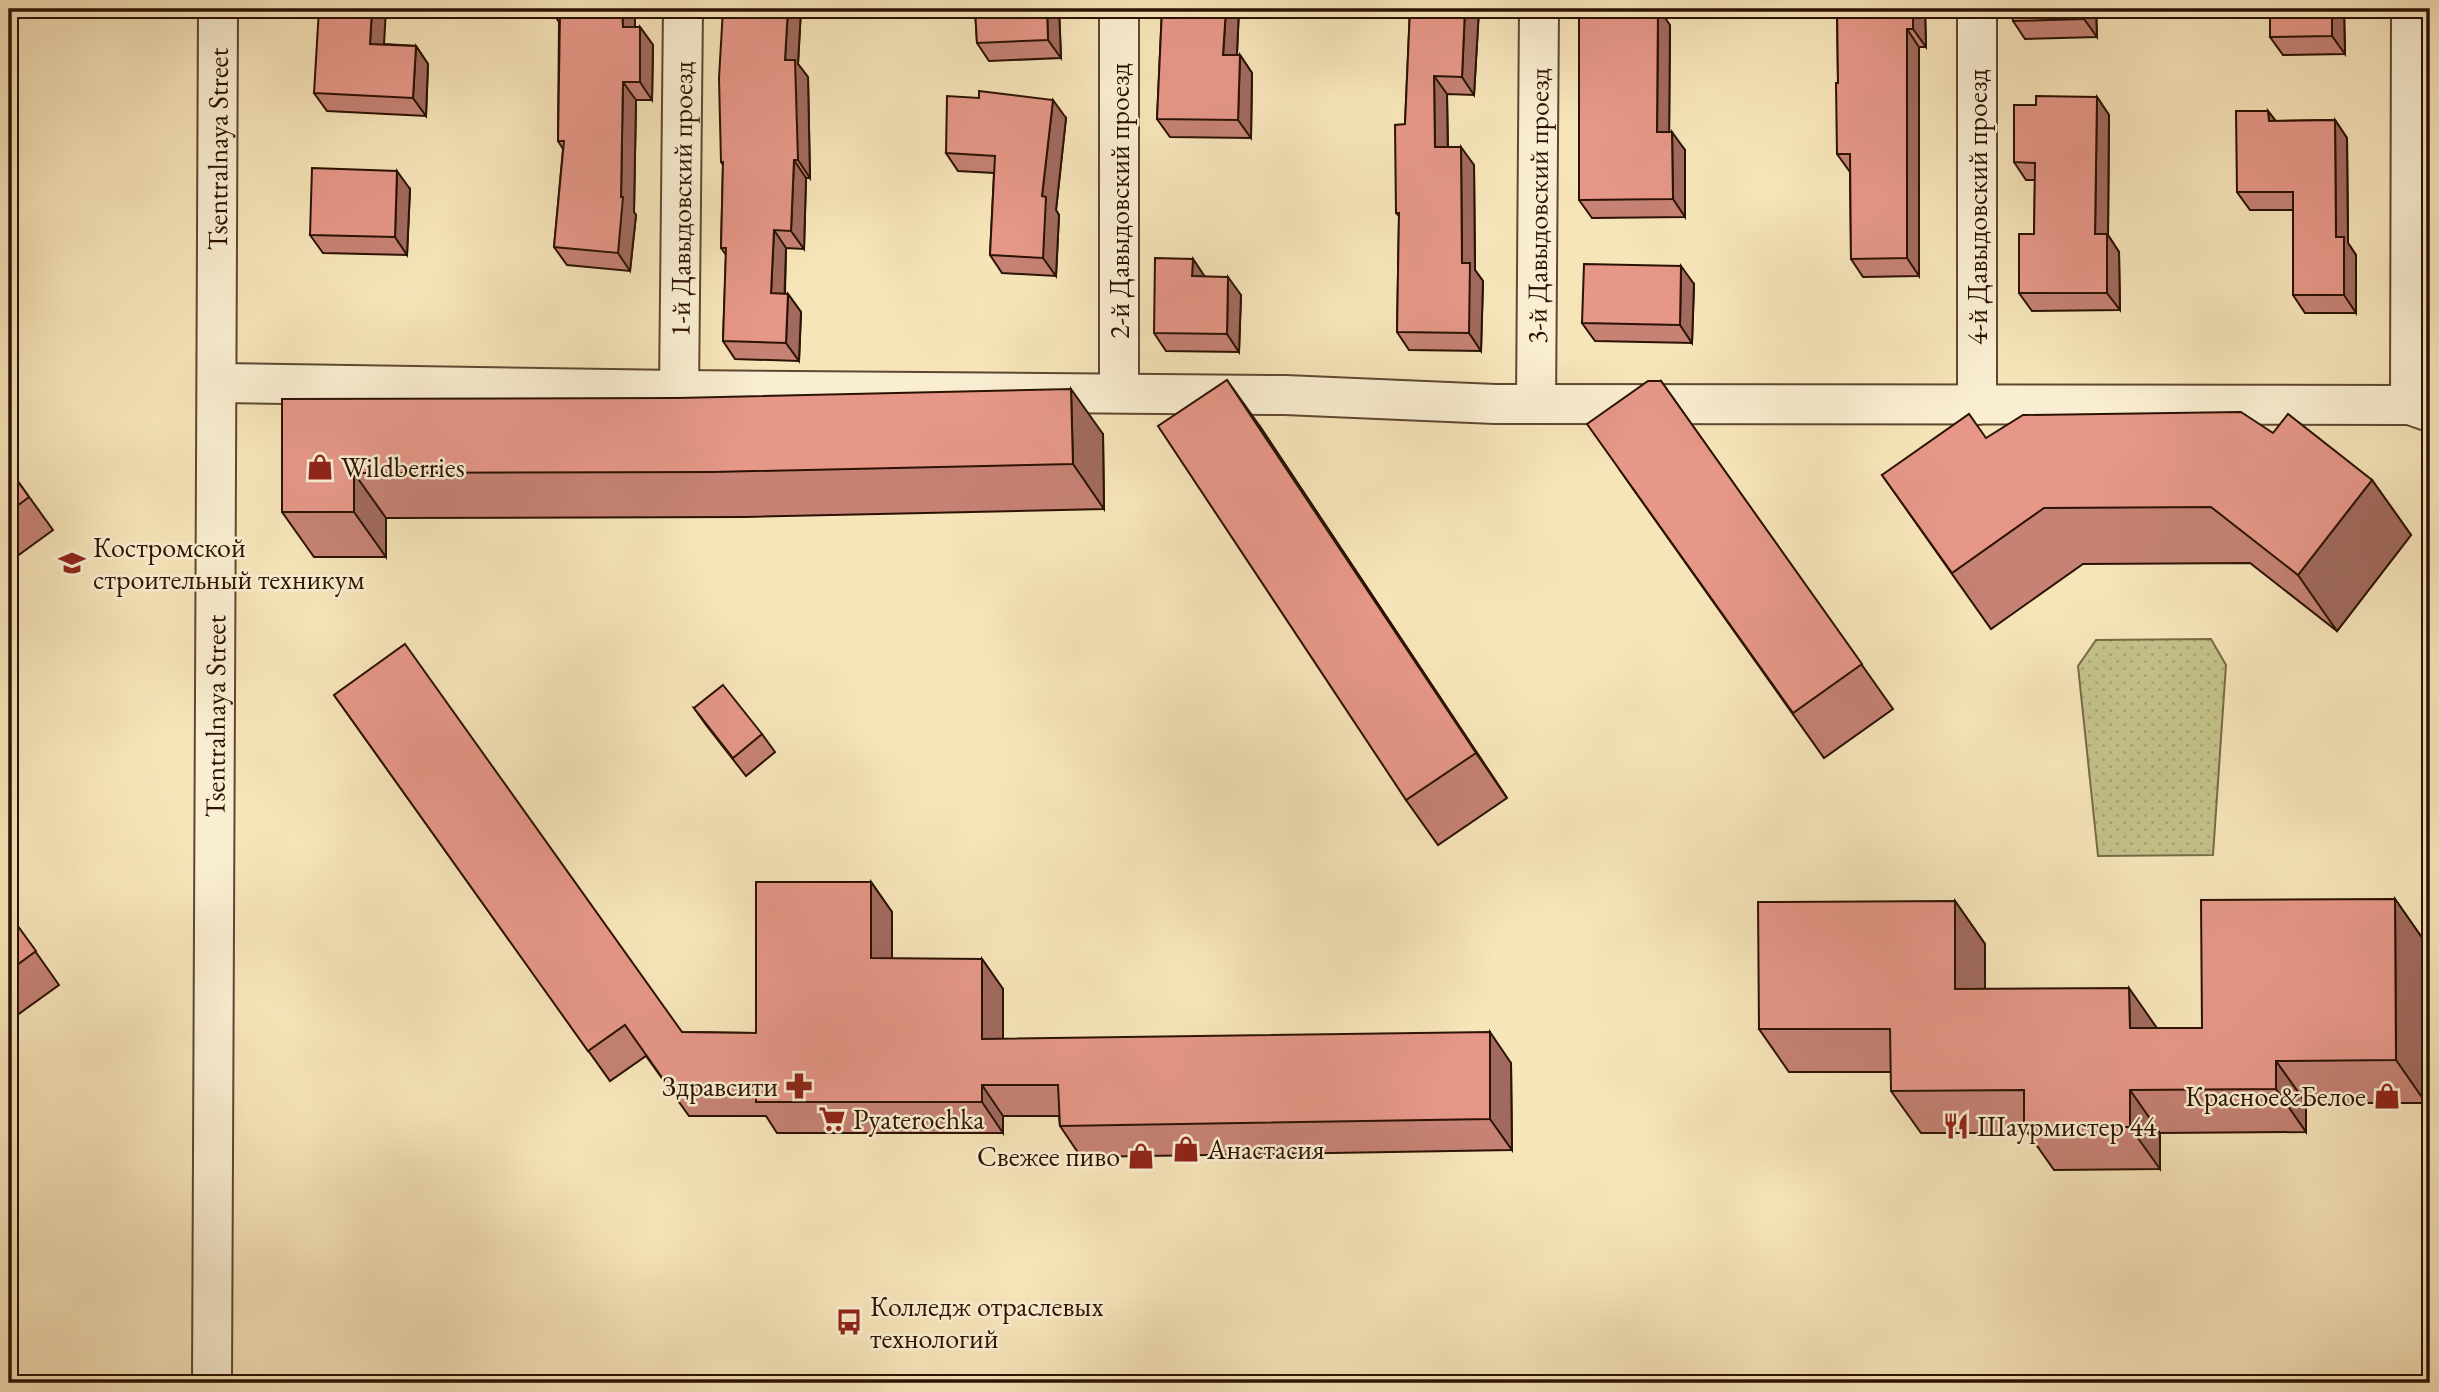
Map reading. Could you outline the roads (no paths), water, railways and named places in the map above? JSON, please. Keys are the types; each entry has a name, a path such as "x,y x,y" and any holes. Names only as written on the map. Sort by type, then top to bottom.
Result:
{"street":[{"name":"Tsentralnaya Street","path":"212,1383 218,9"},
{"name":"1-й Давыдовский проезд","path":"679,390 683,9"},
{"name":"2-й Давыдовский проезд","path":"1119,9 1119,393"},
{"name":"3-й Давыдовский проезд","path":"1536,404 1539,9"},
{"name":"4-й Давыдовский проезд","path":"1977,9 1977,405"},
{"path":"218,383 1285,395 1536,404 2420,409 2411,9"}],"place":[{"name":"Wildberries","path":"320,467"},
{"name":"Костромской строительный техникум","path":"72,563"},
{"name":"Здравсити","path":"799,1086"},
{"name":"Красное&Белое","path":"2387,1096"},
{"name":"Pyaterochka","path":"832,1119"},
{"name":"Шаурмистер 44","path":"1956,1126"},
{"name":"Анастасия","path":"1186,1149"},
{"name":"Свежее пиво","path":"1141,1156"},
{"name":"Колледж отраслевых технологий","path":"849,1322"}]}
